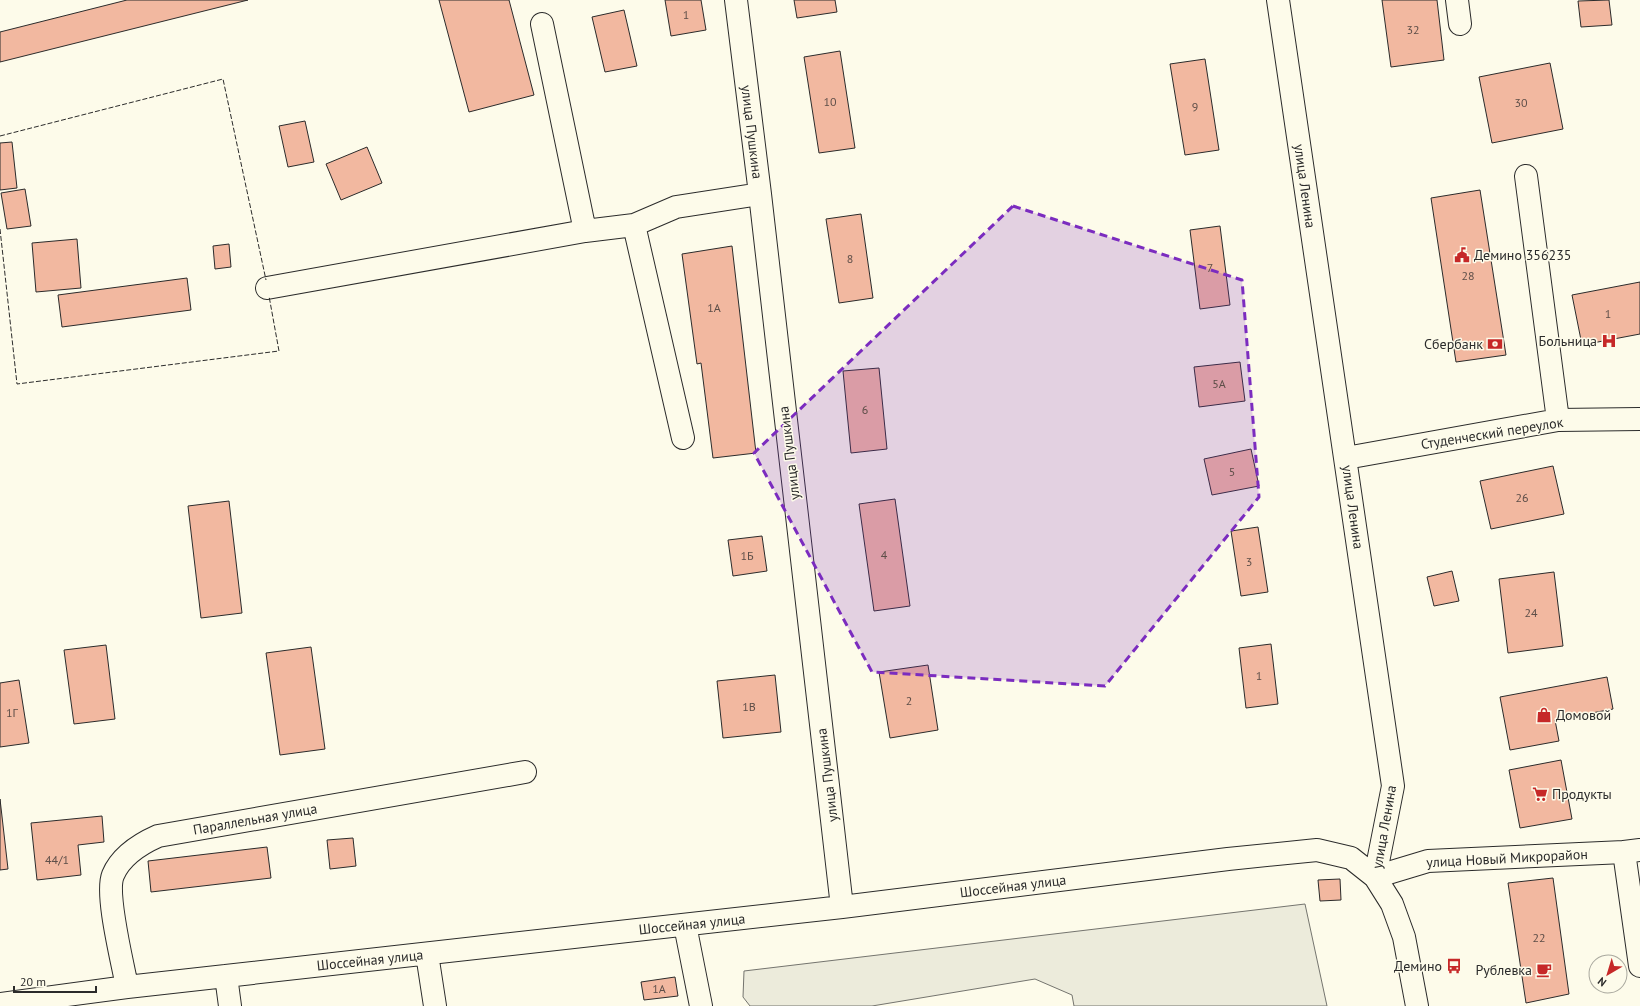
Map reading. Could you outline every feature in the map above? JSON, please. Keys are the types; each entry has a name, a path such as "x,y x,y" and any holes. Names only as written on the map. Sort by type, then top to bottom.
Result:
{"street":[{"name":"улица Пушкина","path":"736,0 760,194 842,907"},
{"name":"улица Ленина","path":"1278,0 1393,786 1376,877 1392,904 1404,936 1417,1006"},
{"path":"1457,0 1460,24"},
{"path":"542,24 585,231"},
{"path":"1526,176 1558,420"},
{"path":"268,288 585,231 634,225 676,207 760,194"},
{"path":"634,225 683,438"},
{"name":"Студенческий переулок","path":"1346,458 1558,420 1640,419"},
{"name":"Параллельная улица","path":"127,987 110,895 113,876 125,858 140,844 158,836 525,772"},
{"name":"Шоссейная улица","path":"0,1004 127,987 842,907 1212,861 1317,850 1351,858 1376,877"},
{"path":"1632,851 1640,966"},
{"name":"улица Новый Микрорайон","path":"1376,877 1428,861 1632,851"},
{"path":"685,925 701,1006"},
{"path":"427,954 434,1006"},
{"path":"226,976 230,1006"}],"highlighted area":[{"path":"1013,206 1242,280 1259,497 1105,686 872,672 754,453"}],"shaded area":[{"path":"1305,904 1327,1006 1074,1006 1072,995 1035,979 872,1006 750,1006 743,997 744,971"}],"building":[{"path":"127,0 248,0 0,62 0,32"},
{"path":"439,0 509,0 534,95 469,112"},
{"path":"665,0 701,0 706,30 671,36"},
{"path":"794,0 835,0 837,12 797,18"},
{"path":"1382,0 1437,0 1444,60 1391,67"},
{"path":"1609,0 1612,25 1581,27 1578,1"},
{"path":"624,10 637,66 605,72 592,17"},
{"path":"840,51 855,148 819,153 804,57"},
{"path":"1205,59 1219,150 1185,155 1170,64"},
{"path":"1550,63 1563,129 1492,143 1479,77"},
{"path":"305,121 314,162 288,167 279,126"},
{"path":"12,142 17,188 0,190 0,143"},
{"path":"367,147 382,183 341,200 326,164"},
{"path":"25,189 31,226 7,229 1,193"},
{"path":"1480,190 1506,355 1456,362 1431,198"},
{"path":"861,214 873,298 839,303 826,219"},
{"path":"1220,226 1230,305 1200,309 1190,230"},
{"path":"77,239 81,288 36,292 32,243"},
{"path":"229,244 231,267 215,269 213,246"},
{"path":"732,246 756,453 713,458 701,363 697,364 682,254"},
{"path":"187,278 191,310 62,327 58,295"},
{"name":"Больница","path":"1640,282 1640,334 1582,345 1572,295"},
{"path":"1240,362 1245,401 1199,407 1194,367"},
{"path":"879,368 887,449 851,453 843,371"},
{"path":"1251,449 1259,486 1212,495 1204,459"},
{"path":"1553,466 1564,514 1491,529 1480,481"},
{"path":"895,499 910,606 874,611 859,504"},
{"path":"229,501 242,613 201,618 188,506"},
{"path":"1258,527 1268,592 1241,596 1231,531"},
{"path":"762,536 767,571 733,576 728,540"},
{"path":"1452,571 1459,601 1434,606 1427,577"},
{"path":"1554,572 1563,646 1508,653 1499,579"},
{"path":"1271,644 1278,704 1246,708 1239,648"},
{"path":"106,645 115,719 74,724 64,650"},
{"path":"311,647 325,749 280,755 266,653"},
{"path":"928,665 938,730 890,738 879,672"},
{"path":"775,675 781,732 723,738 717,681"},
{"name":"Домовой","path":"1607,677 1613,709 1555,720 1559,741 1510,750 1500,697"},
{"path":"19,680 29,743 0,747 0,683"},
{"name":"Продукты","path":"1561,760 1572,819 1520,828 1509,770"},
{"path":"0,799 8,869 0,870"},
{"path":"102,816 104,842 78,845 81,875 37,880 31,823"},
{"path":"353,838 356,866 330,869 327,840"},
{"path":"267,847 271,878 151,892 148,861"},
{"path":"1553,878 1569,994 1526,1003 1508,883"},
{"path":"1340,879 1341,900 1320,901 1318,880"},
{"path":"675,977 678,996 644,1000 641,982"}],"fence":[{"path":"0,136 223,79 266,280"},
{"path":"0,229 17,384 279,351 269,296"}],"place":[{"name":"Демино 356235","path":"1462,255"},
{"name":"Больница","path":"1609,341"},
{"name":"Сбербанк","path":"1495,344"},
{"name":"Домовой","path":"1544,715"},
{"name":"Продукты","path":"1540,794"},
{"name":"Демино","path":"1454,966"},
{"name":"Рублевка","path":"1544,970"}]}
